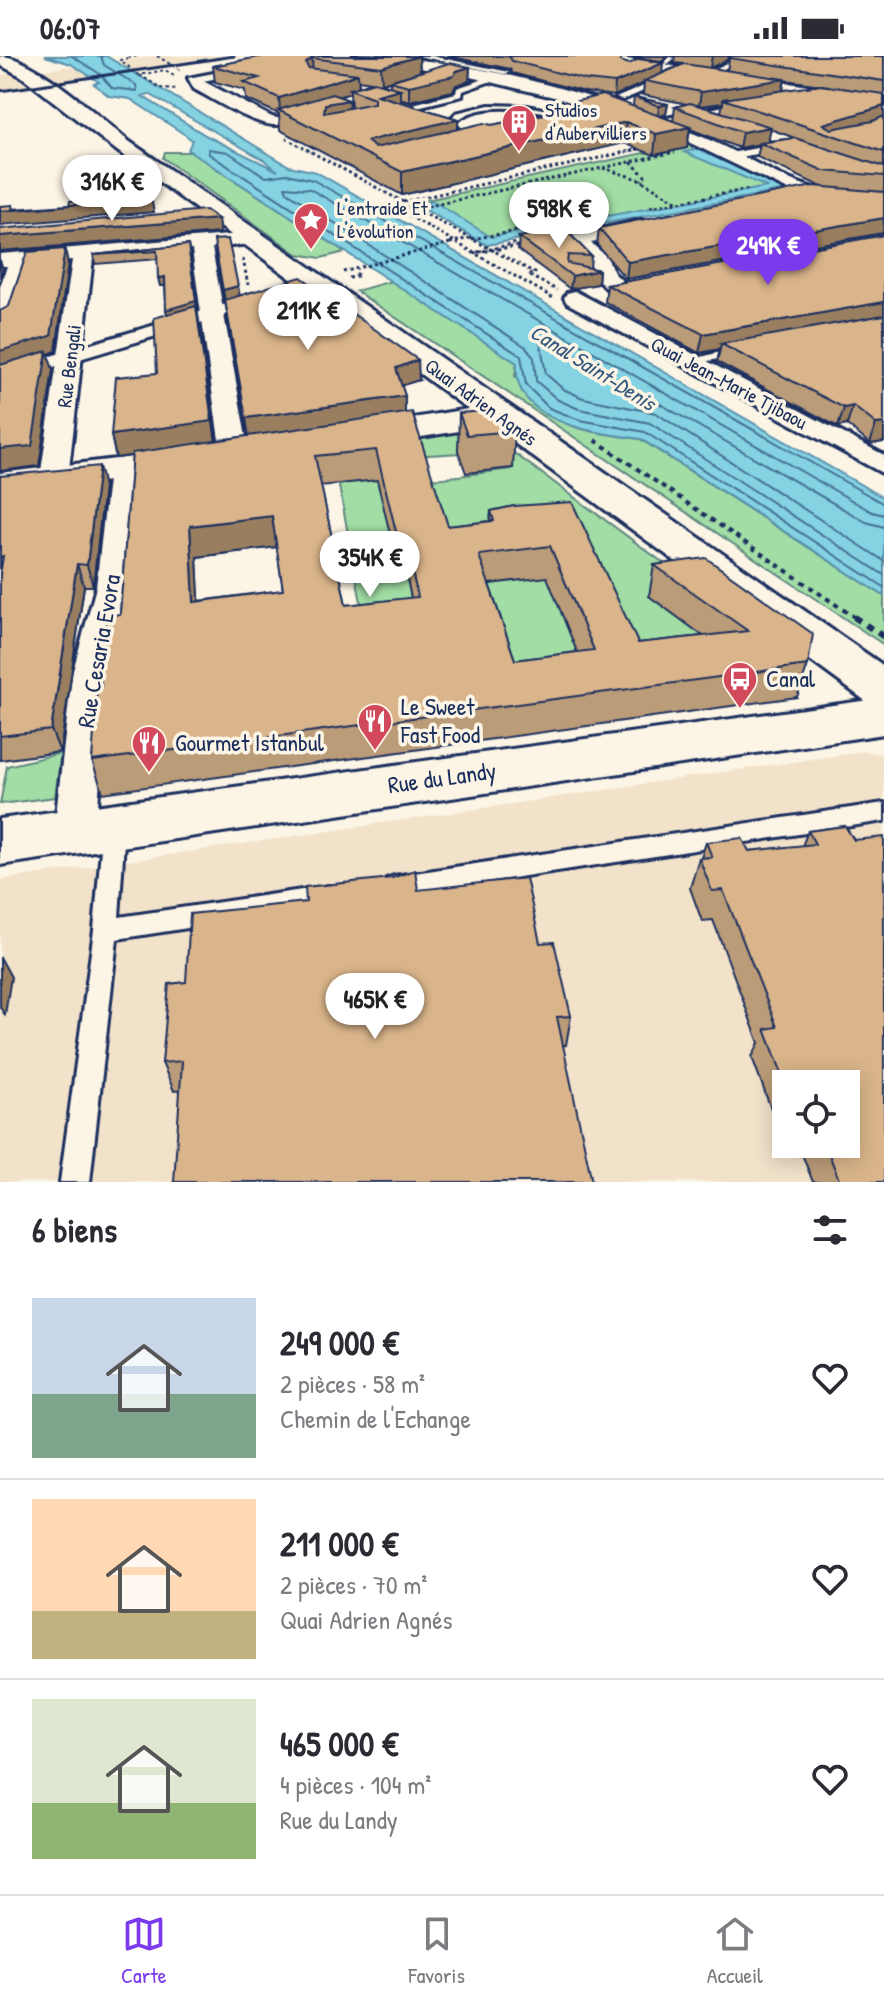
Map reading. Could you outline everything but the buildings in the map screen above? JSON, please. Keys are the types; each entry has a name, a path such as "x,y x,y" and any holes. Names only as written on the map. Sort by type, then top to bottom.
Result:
{"street":[{"path":"279,123 199,86 195,78 207,73 323,56"},
{"path":"359,56 501,75 610,103 702,111 842,161"},
{"path":"580,56 633,63 667,62 689,70 884,101"},
{"name":"Quai Adrien Agnés","path":"1,60 27,72 253,239 884,690"},
{"path":"380,94 451,70"},
{"path":"610,103 731,154 804,192 884,200"},
{"path":"731,154 800,144"},
{"path":"779,200 804,192"},
{"path":"190,219 220,215"},
{"path":"576,240 653,224"},
{"path":"0,320 10,260 253,239"},
{"path":"576,240 600,261 605,286"},
{"path":"0,484 123,471 250,452 213,314 201,245"},
{"name":"Rue Bengali","path":"54,478 83,254"},
{"name":"Quai Jean-Marie Tjibaou","path":"605,286 878,470"},
{"path":"0,377 280,293"},
{"path":"325,441 498,415"},
{"name":"Rue Cesaria Evora","path":"94,829 90,674 112,587 123,471"},
{"name":"Rue du Landy","path":"0,842 884,716"}],"lane":[{"path":"421,56 501,75"},
{"path":"712,73 728,64"},
{"path":"548,123 578,116 689,70"},
{"path":"380,94 413,106 459,94 460,90 501,75"},
{"path":"794,97 829,91"},
{"path":"652,122 752,103"},
{"path":"460,144 474,140 456,132 450,123 456,114 471,109 504,108 578,116"},
{"path":"703,358 749,349"},
{"path":"106,930 884,812"},
{"path":"75,1182 106,930 94,829"}],"path":[{"path":"137,56 120,60 161,88 183,88"},
{"path":"157,56 185,75"},
{"path":"139,75 165,70"},
{"path":"279,123 403,202 690,137"},
{"path":"416,209 707,144"},
{"path":"631,162 645,176 641,180"},
{"path":"602,168 641,180 678,202"},
{"path":"399,210 403,202"},
{"path":"410,206 535,273 518,278 399,210 410,206"},
{"path":"450,239 469,238 474,241 459,244"},
{"path":"354,269 469,238"},
{"path":"493,250 562,238 576,240"},
{"path":"529,275 605,286"},
{"path":"595,440 884,637"}],"shaded area":[{"path":"156,56 247,56 0,92 0,75"},
{"path":"866,751 884,755 884,1182 0,1182 0,880"}],"green space":[{"path":"685,144 751,171 785,190 487,245 413,203"},
{"path":"165,152 191,152 345,252 321,258 297,254 163,158"},
{"path":"391,281 517,363 515,376 528,394 555,417 583,429 640,439 884,596 884,645 356,291"},
{"path":"480,428 699,589 706,638 632,675 560,608 589,682 367,634 338,481 443,478 511,469 461,453 412,456 333,450"},
{"path":"61,753 55,797 0,804 7,766"}],"water":[{"name":"Canal Saint-Denis","path":"45,56 106,56 289,166 316,172 884,498 884,596 641,439 581,428 542,412 527,399 519,383 517,363 188,150 192,140 184,134 130,99 109,96 94,84 99,82 71,64","holes":["149,94 278,171 207,136 142,96"]},
{"path":"698,149 751,171 785,190 487,245 417,205 433,201 491,237 767,187 684,152"}],"railway":[{"path":"0,91 234,56"}],"place":[{"name":"Studios d'Aubervilliers","path":"519,153"},
{"name":"L'entraide Et L'évolution","path":"311,251"},
{"name":"Canal","path":"740,710"},
{"name":"Le Sweet Fast Food","path":"375,752"},
{"name":"Gourmet Istanbul","path":"149,774"}]}
